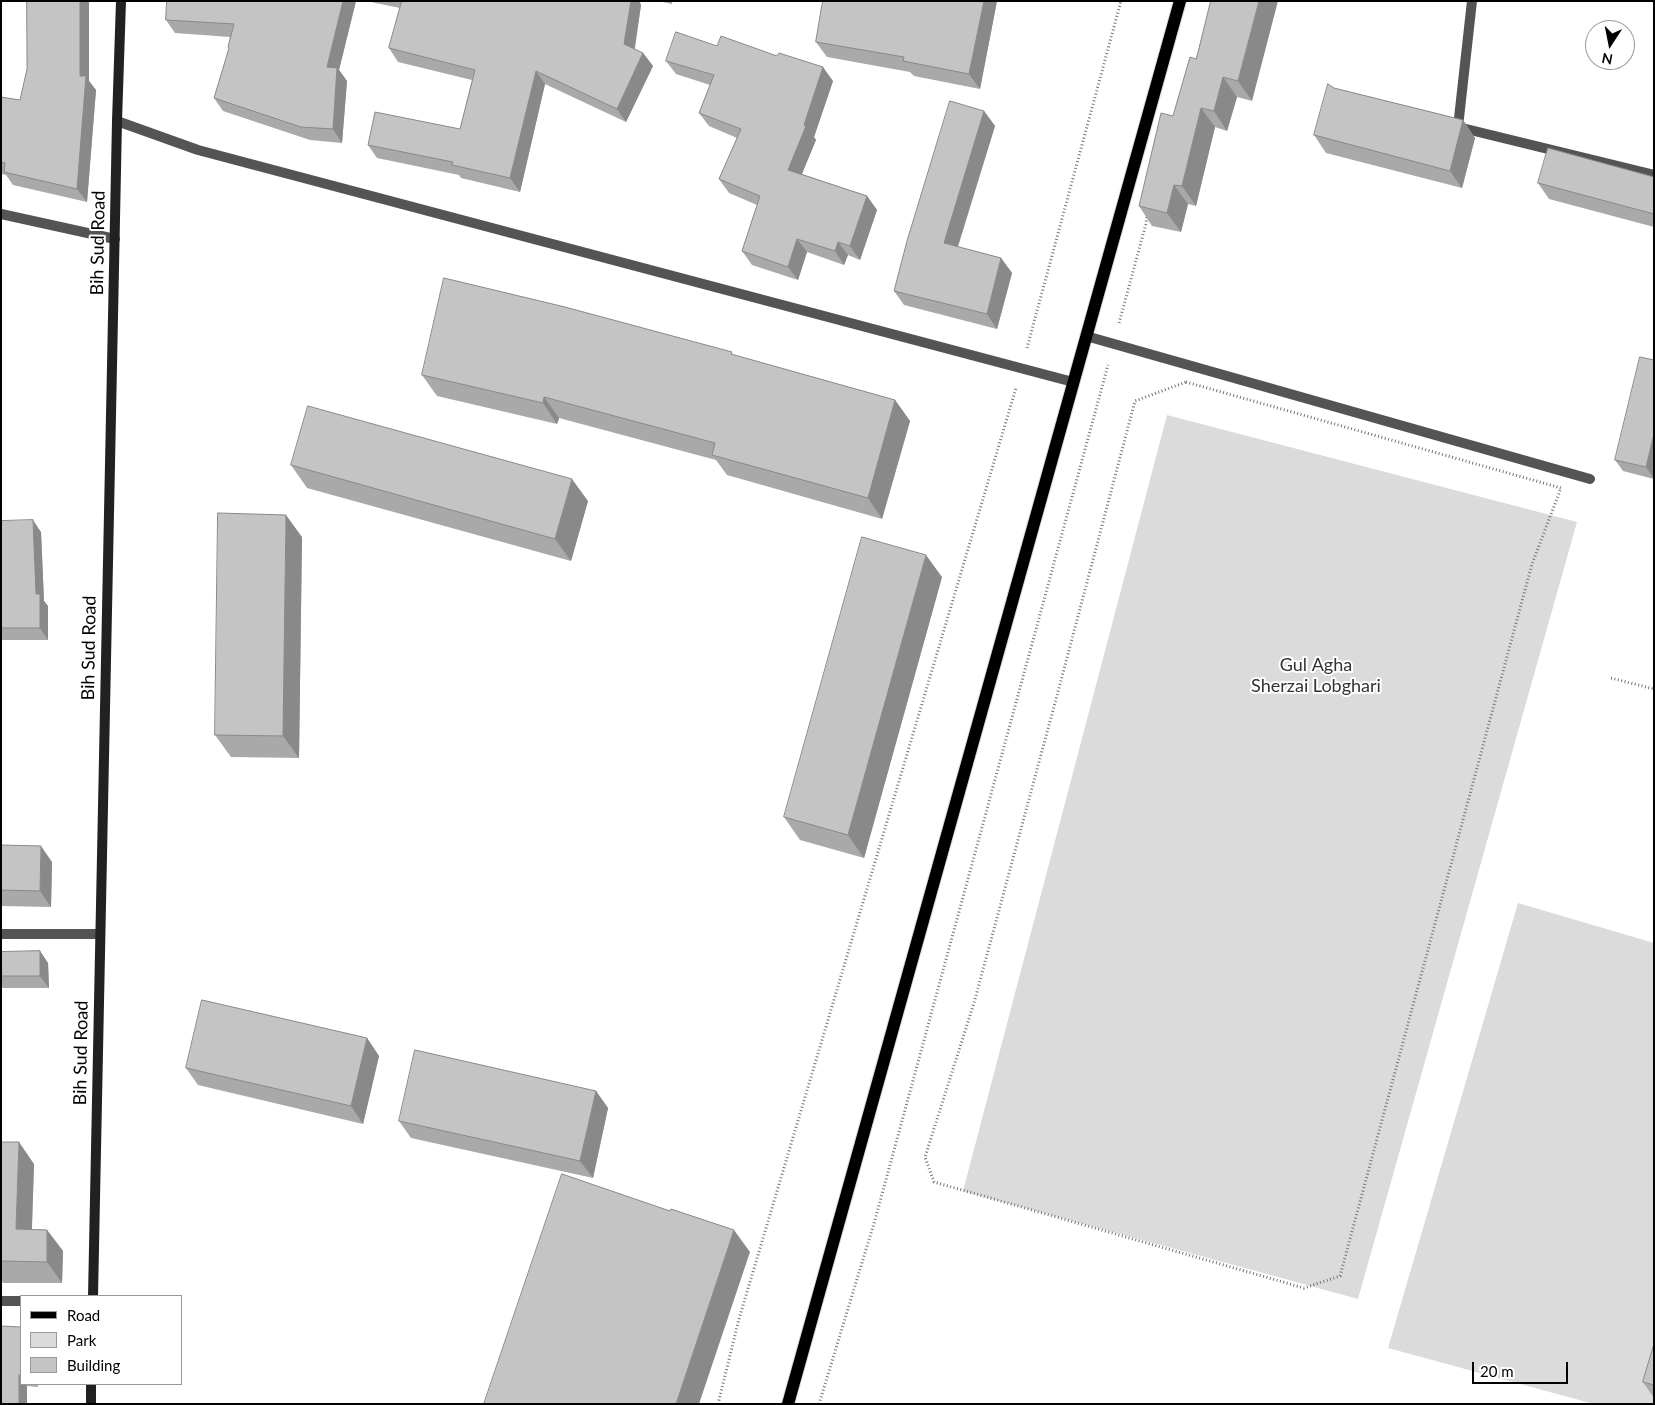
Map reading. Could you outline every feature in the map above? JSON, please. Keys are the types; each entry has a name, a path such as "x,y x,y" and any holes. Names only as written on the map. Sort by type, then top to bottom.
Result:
{"main road":[{"name":"Bih Sud Road","path":"93,1295 114,239 122,1"},
{"path":"788,1404 1180,1"},
{"path":"91,1385 91,1404"}],"street":[{"path":"1472,1 1453,125 1654,175"},
{"path":"117,122 198,150 1073,382"},
{"path":"1,214 114,239"},
{"path":"1086,336 1590,480"},
{"path":"1,934 99,934"},
{"path":"1,1301 20,1301"}],"path":[{"path":"718,1404 739,1319 1022,368 1121,1"},
{"path":"819,1404 875,1220 1114,344 1146,224 1147,207"},
{"path":"1186,382 1561,488 1532,564 1340,1276 1304,1288 956,1189 934,1182 925,1157 974,1003 1057,698 1134,401 1186,382"},
{"path":"1611,678 1654,689"}],"green space":[{"name":"Gul Agha Sherzai Lobghari","path":"1167,415 1577,522 1358,1299 963,1191"},
{"path":"1518,903 1654,943 1654,1404 1594,1404 1388,1348"}],"building":[{"path":"27,1 80,1 80,76 86,76 77,189 4,172 5,163 1,162 1,97 20,100 27,69"},
{"path":"167,1 343,1 327,67 337,68 333,129 301,127 214,98 234,24 166,20"},
{"path":"402,1 631,1 624,44 643,53 617,109 536,71 510,178 452,165 453,162 368,145 375,112 460,129 475,70 389,48"},
{"path":"823,1 984,1 969,74 903,61 904,57 816,42"},
{"path":"1211,1 1259,1 1238,81 1223,77 1214,111 1201,108 1182,186 1174,185 1167,213 1139,206 1161,113 1173,116 1190,57 1196,59"},
{"path":"676,32 717,46 721,36 777,56 779,53 823,67 804,125 806,126 788,170 867,196 850,246 838,242 835,251 797,239 788,267 742,251 760,196 719,179 741,129 699,113 714,75 666,61"},
{"path":"1328,84 1334,88 1463,120 1450,171 1314,135"},
{"path":"950,101 984,111 944,243 1001,258 987,314 894,291 907,241"},
{"path":"1548,148 1654,177 1654,214 1538,183"},
{"path":"444,278 565,307 732,352 731,354 895,400 868,498 712,455 715,443 544,397 543,403 422,375"},
{"path":"1640,357 1654,360 1654,434 1646,467 1615,460"},
{"path":"308,406 572,479 555,539 291,465"},
{"path":"218,513 286,515 283,736 215,735"},
{"path":"33,520 36,594 40,594 40,628 1,628 1,521"},
{"path":"862,537 926,555 848,835 784,817"},
{"path":"1,845 41,846 40,891 1,890"},
{"path":"40,951 40,976 1,976 1,952"},
{"path":"202,1000 367,1038 351,1106 186,1068"},
{"path":"415,1050 596,1091 580,1161 399,1121"},
{"path":"1,1142 19,1142 16,1229 47,1230 47,1262 1,1261"},
{"path":"562,1174 670,1211 671,1209 734,1230 676,1404 484,1404"},
{"path":"1,1326 20,1327 19,1404 1,1404"},
{"path":"1654,1344 1654,1385 1643,1382"}]}
